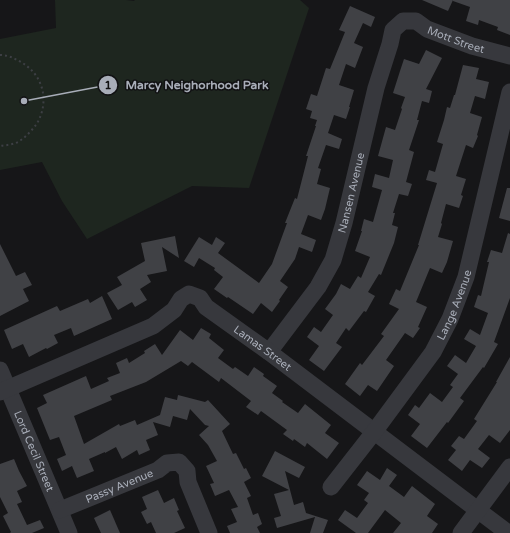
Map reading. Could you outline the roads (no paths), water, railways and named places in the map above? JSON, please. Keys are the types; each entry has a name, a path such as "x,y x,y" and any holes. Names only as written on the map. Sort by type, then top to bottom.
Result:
{"street":[{"name":"Mott Street","path":"403,21 416,22 427,30 459,42 510,56"},
{"name":"Nansen Avenue","path":"269,352 318,287 332,260 344,223 376,88 394,30 403,21"},
{"name":"Lange Avenue","path":"331,487 433,352 450,319 466,277 510,92"},
{"name":"Lamas Street","path":"4,391 153,326 174,310 181,299 189,294 200,298 206,307 269,352 508,533"},
{"name":"Lord Cecil Street","path":"0,370 4,391 60,510 69,533"},
{"name":"Passy Avenue","path":"60,510 158,470 167,463 179,462 187,471 188,482 209,533"},
{"path":"461,533 510,467"}],"place":[{"name":"Marcy Neighorhood Park","path":"24,101"}]}
